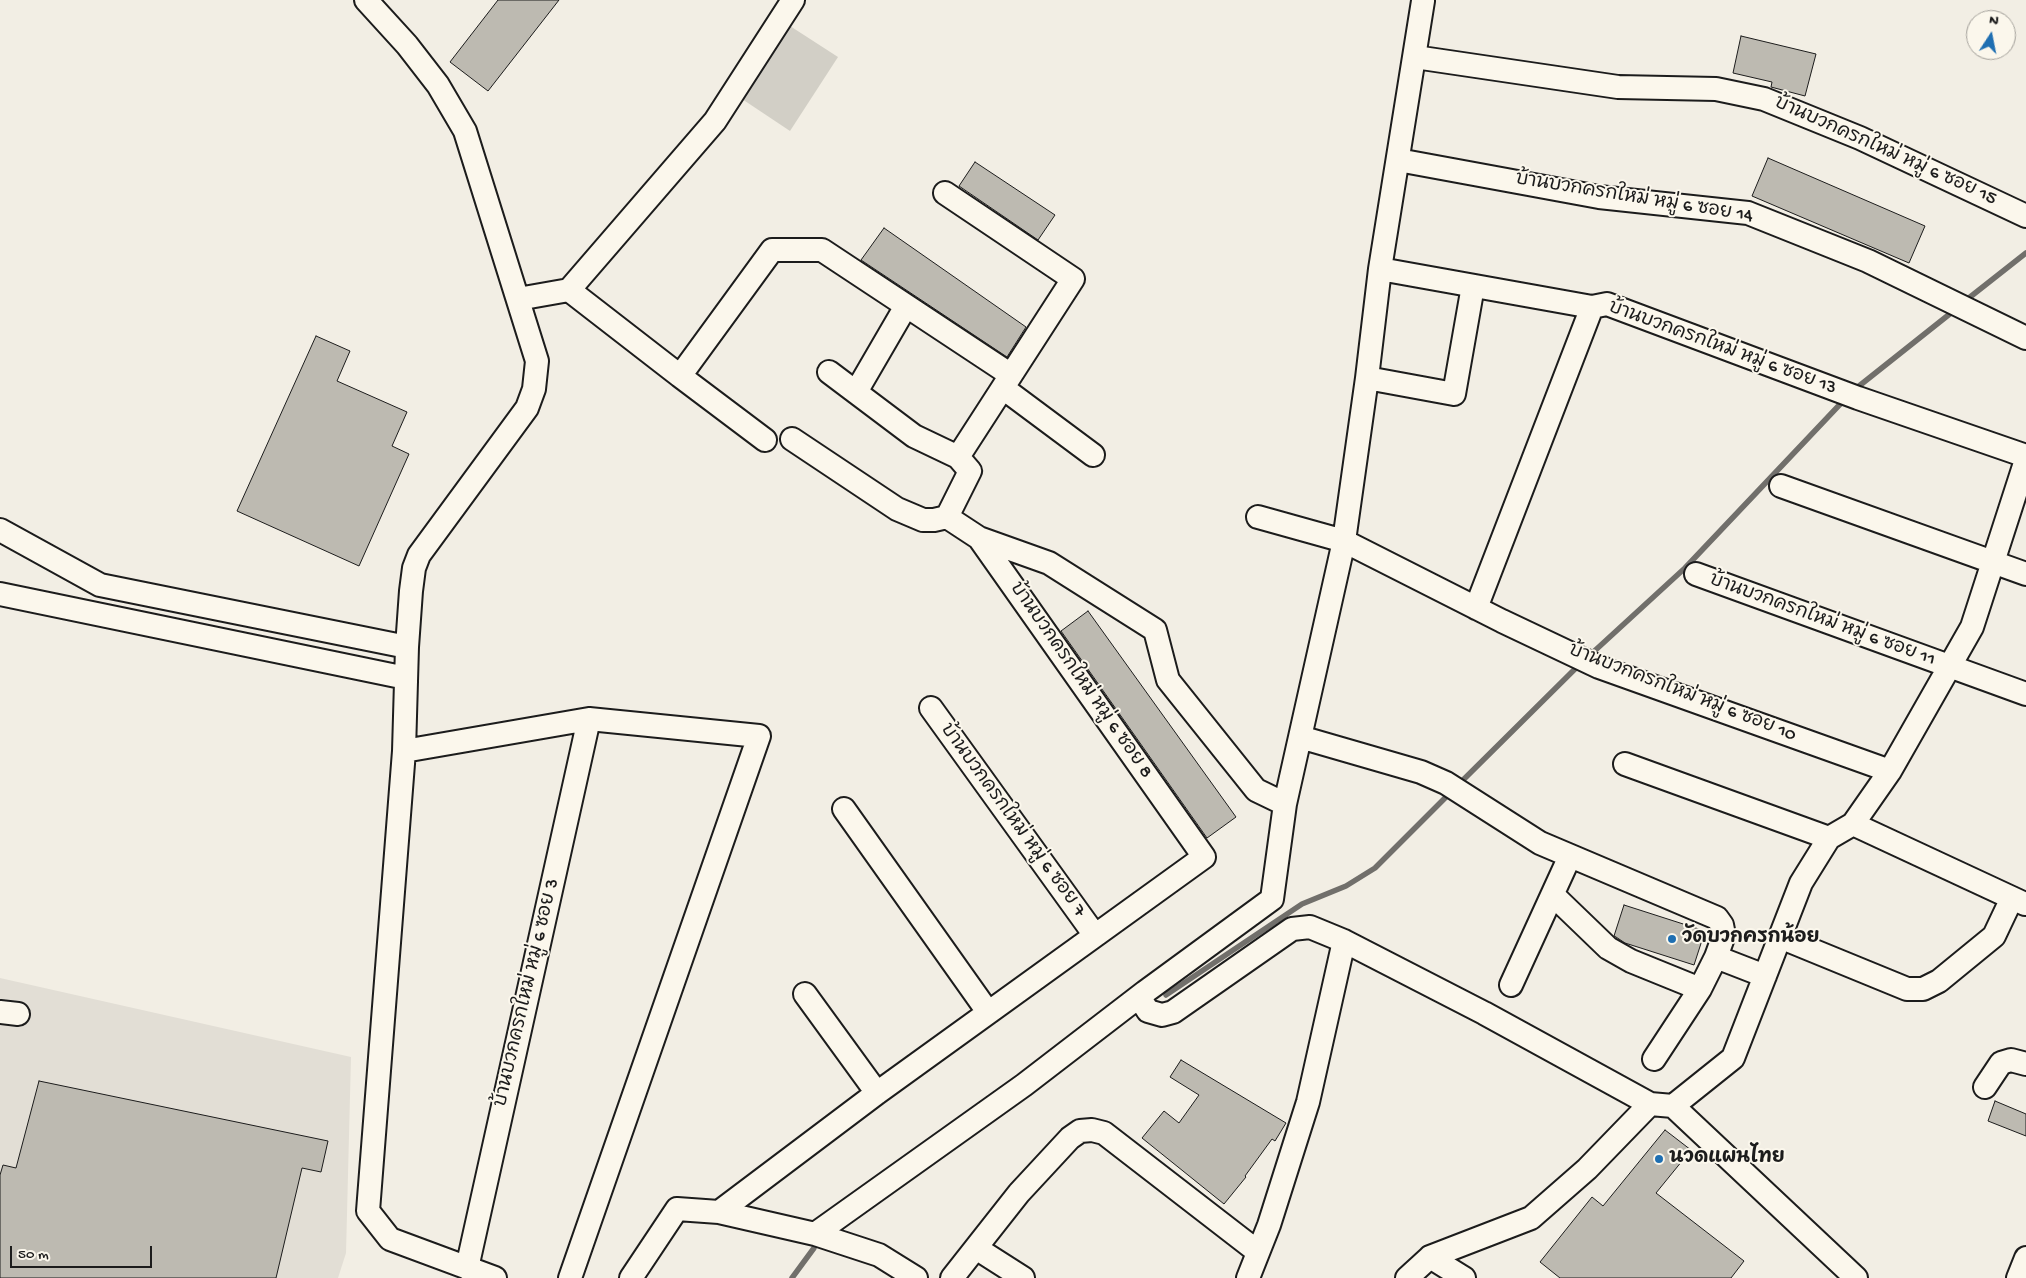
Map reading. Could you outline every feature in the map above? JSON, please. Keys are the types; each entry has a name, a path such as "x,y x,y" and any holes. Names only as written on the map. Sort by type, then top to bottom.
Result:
{"street":[{"path":"366,0 407,45 438,85 465,131 536,361 534,389 527,408 419,555 410,592 406,647 404,751 368,1211 390,1239 495,1278"},
{"path":"518,299 569,290 715,121 793,0"},
{"path":"815,1234 1024,1085 1138,997 1272,899 1285,804 1344,541 1380,269 1423,1"},
{"name":"บ้านบวกครกใหม่ หมู่ 6 ซอย 15","path":"1414,57 1618,87 1716,89 1764,99 1860,138 2025,216"},
{"name":"บ้านบวกครกใหม่ หมู่ 6 ซอย 14","path":"1398,160 1599,197 1748,213 1868,261 2026,338"},
{"path":"945,193 1073,279 958,457"},
{"path":"680,376 772,250 822,250 906,306 1007,382 1093,455"},
{"name":"บ้านบวกครกใหม่ หมู่ 6 ซอย 13","path":"1380,269 1592,307 1607,304 1858,398 2026,458"},
{"path":"1367,378 1454,394 1473,286"},
{"path":"569,290 765,440"},
{"path":"856,392 906,306"},
{"path":"1476,608 1592,307"},
{"path":"792,439 897,509 923,520 934,520 947,516 970,471 958,457 914,436 829,372"},
{"path":"1673,1106 1733,1058 1801,883 1829,838 1853,824 1890,771 1972,627 2026,458"},
{"path":"1780,486 2026,574"},
{"name":"บ้านบวกครกใหม่ หมู่ 6 ซอย 8","path":"947,516 979,538 1204,857 1094,934"},
{"name":"บ้านบวกครกใหม่ หมู่ 6 ซอย 10","path":"1258,517 1344,541 1476,608 1606,669 1890,771"},
{"path":"0,530 100,585 406,647"},
{"path":"979,538 1049,563 1155,630 1168,680 1256,790 1285,804"},
{"name":"บ้านบวกครกใหม่ หมู่ 6 ซอย 11","path":"1696,574 2026,694"},
{"path":"0,594 406,678"},
{"name":"บ้านบวกครกใหม่ หมู่ 6 ซอย 7","path":"931,708 1094,934"},
{"path":"404,751 589,719 759,736 570,1278"},
{"name":"บ้านบวกครกใหม่ หมู่ 6 ซอย 3","path":"467,1268 589,719"},
{"path":"1300,737 1421,772 1446,782 1540,843 1717,918 1722,924 1724,936 1716,957 1700,989 1654,1059"},
{"path":"1625,764 1829,838"},
{"path":"844,808 988,1012"},
{"path":"1780,937 1907,988 1923,989 1940,981 1994,936 2019,901 1853,824"},
{"path":"1511,985 1570,856"},
{"path":"1553,894 1608,948 1631,961 1700,989"},
{"path":"1138,997 1148,1011 1162,1015 1173,1012 1292,929 1310,927 1344,941 1484,1013 1650,1104 1673,1106 1856,1278"},
{"path":"719,1212 877,1093 1094,934"},
{"path":"1248,1278 1269,1225 1308,1102 1344,941"},
{"path":"1716,957 1765,976"},
{"path":"805,994 877,1093"},
{"path":"1985,1086 2001,1063 2011,1060 2026,1064"},
{"path":"1407,1278 1430,1257 1531,1218 1587,1169 1650,1104"},
{"path":"952,1278 1019,1193 1070,1138 1080,1131 1092,1130 1104,1133 1258,1252"},
{"path":"631,1278 677,1209 719,1212 815,1234 878,1256 916,1278"},
{"path":"976,1248 1024,1278"},
{"path":"1430,1257 1464,1278"},
{"path":"2018,1278 2026,1258"}],"shaded area":[{"path":"790,26 838,57 790,131 742,99"},
{"path":"0,978 351,1057 346,1253 338,1278 0,1278"}],"building":[{"path":"498,0 559,0 488,91 450,62"},
{"path":"1741,36 1816,54 1805,96 1771,87 1772,82 1733,73"},
{"path":"1768,158 1925,226 1909,263 1752,196"},
{"path":"975,162 1055,215 1038,240 959,186"},
{"path":"884,228 1026,327 1007,357 861,260"},
{"path":"316,336 350,351 337,381 407,412 392,446 409,454 359,566 237,511"},
{"path":"1088,611 1236,817 1207,838 1061,631"},
{"path":"1624,905 1705,931 1694,965 1625,943 1614,936"},
{"path":"1181,1060 1286,1123 1275,1141 1272,1139 1246,1177 1224,1204 1142,1138 1164,1111 1179,1123 1199,1095 1170,1077"},
{"path":"39,1081 328,1141 321,1172 302,1168 276,1278 0,1278 0,1175 3,1165 16,1168"},
{"path":"1995,1101 2026,1114 2026,1136 1988,1121"},
{"path":"1665,1130 1691,1150 1656,1193 1744,1261 1731,1278 1560,1278 1540,1262 1592,1197 1603,1206"}],"waterway":[{"path":"1965,301 2026,253"},
{"path":"1854,390 1956,309"},
{"path":"1589,656 1685,568 1845,399"},
{"path":"1457,786 1580,664"},
{"path":"1166,995 1302,904 1346,886 1375,868 1451,792"},
{"path":"792,1278 814,1248"}],"place":[{"name":"วัดบวกครกน้อย","path":"1672,939"},
{"name":"นวดแผนไทย","path":"1659,1159"}]}
